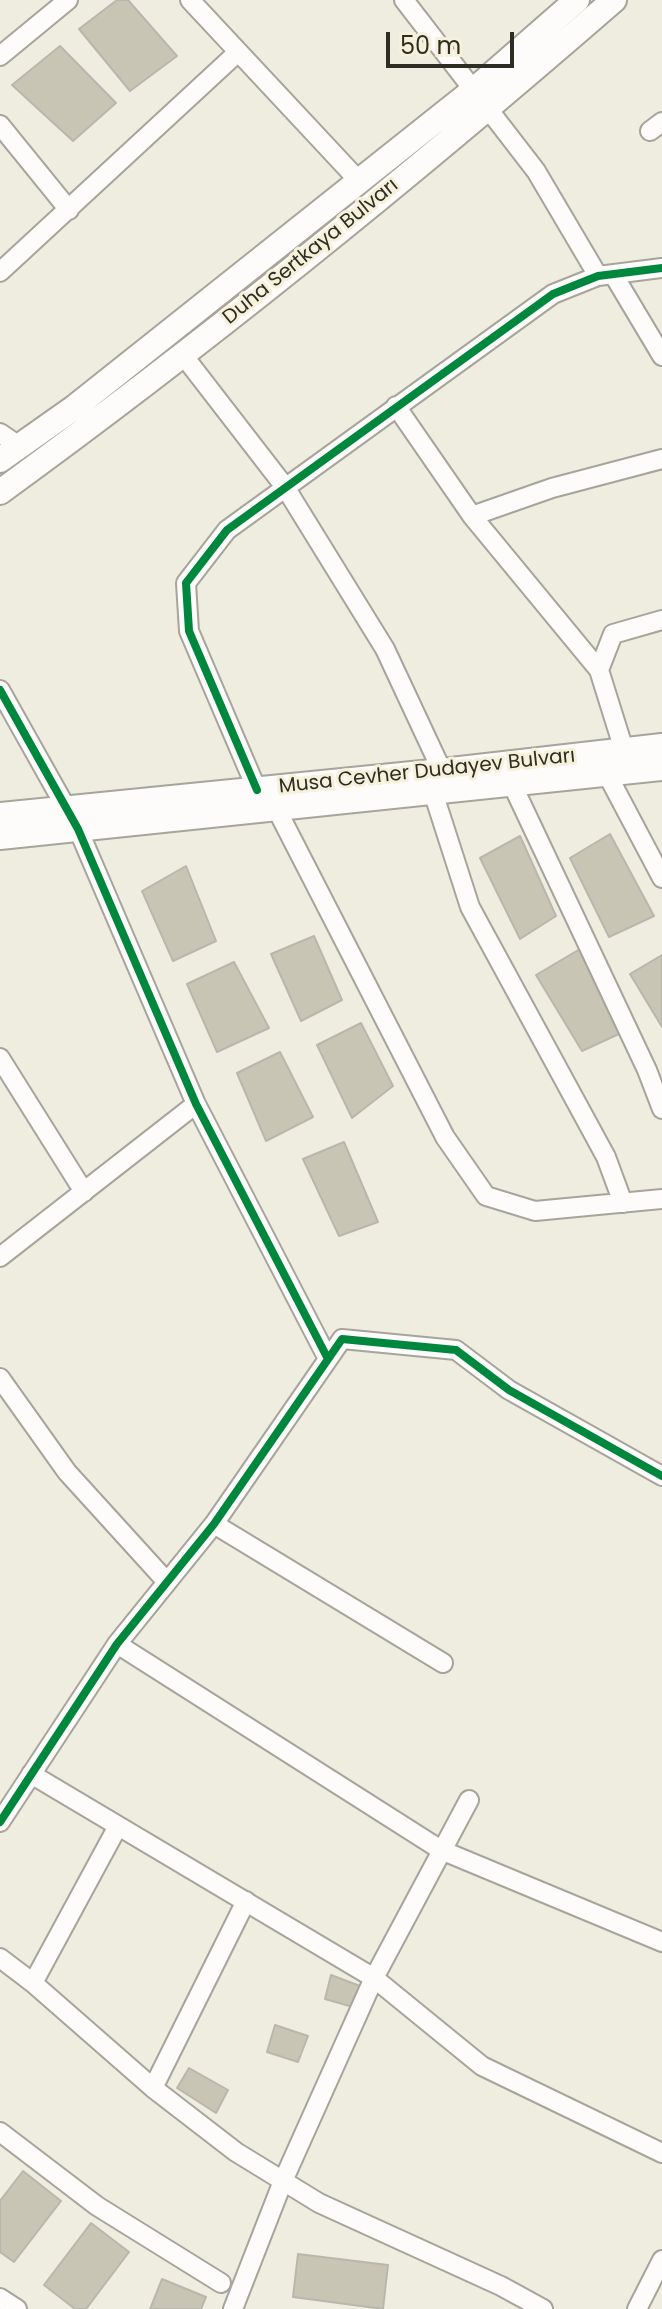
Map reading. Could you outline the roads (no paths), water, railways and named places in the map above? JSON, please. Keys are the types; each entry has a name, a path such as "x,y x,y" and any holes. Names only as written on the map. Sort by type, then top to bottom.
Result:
{"main road":[{"name":"Duha Sertkaya Bulvarı","path":"0,492 183,355 482,98 577,0"},
{"name":"Duha Sertkaya Bulvarı","path":"6,446 75,407 359,181 482,98 614,0"},
{"name":"Musa Cevher Dudayev Bulvarı","path":"0,815 73,819 276,808 662,746"},
{"name":"Musa Cevher Dudayev Bulvarı","path":"0,837 73,819 257,790 437,782 512,784 662,768"}],"street":[{"path":"0,56 68,0"},
{"path":"190,0 359,181"},
{"path":"405,1 536,171 662,356"},
{"path":"0,272 237,53"},
{"path":"0,125 69,210"},
{"path":"257,790 189,631 186,583 227,530 553,294 606,275 662,268"},
{"path":"183,355 285,487 385,649 437,782 470,907 606,1157 623,1203"},
{"path":"396,406 472,516 599,670 624,750"},
{"path":"472,516 552,488 662,459"},
{"path":"599,670 613,634 662,620"},
{"path":"0,690 73,819 196,1104 328,1359"},
{"path":"607,774 662,878"},
{"path":"512,784 657,1082 662,1109"},
{"path":"276,808 445,1137 486,1196 535,1211 662,1199"},
{"path":"0,1058 84,1192"},
{"path":"0,1257 196,1104"},
{"path":"0,1822 6,1800 31,1774 117,1644 214,1524 342,1339 456,1350 509,1390 662,1476"},
{"path":"0,1378 67,1472 167,1582"},
{"path":"214,1524 443,1663"},
{"path":"117,1644 441,1850 662,1942"},
{"path":"31,1774 374,1978 482,2066 662,2153"},
{"path":"233,2309 283,2181 374,1978 469,1800"},
{"path":"33,1983 118,1826"},
{"path":"153,2088 246,1901"},
{"path":"0,1958 153,2088 236,2152 319,2203 501,2286 543,2309"},
{"path":"0,2132 97,2206 221,2283"},
{"path":"637,2309 662,2260"},
{"path":"0,2298 17,2309"}]}
